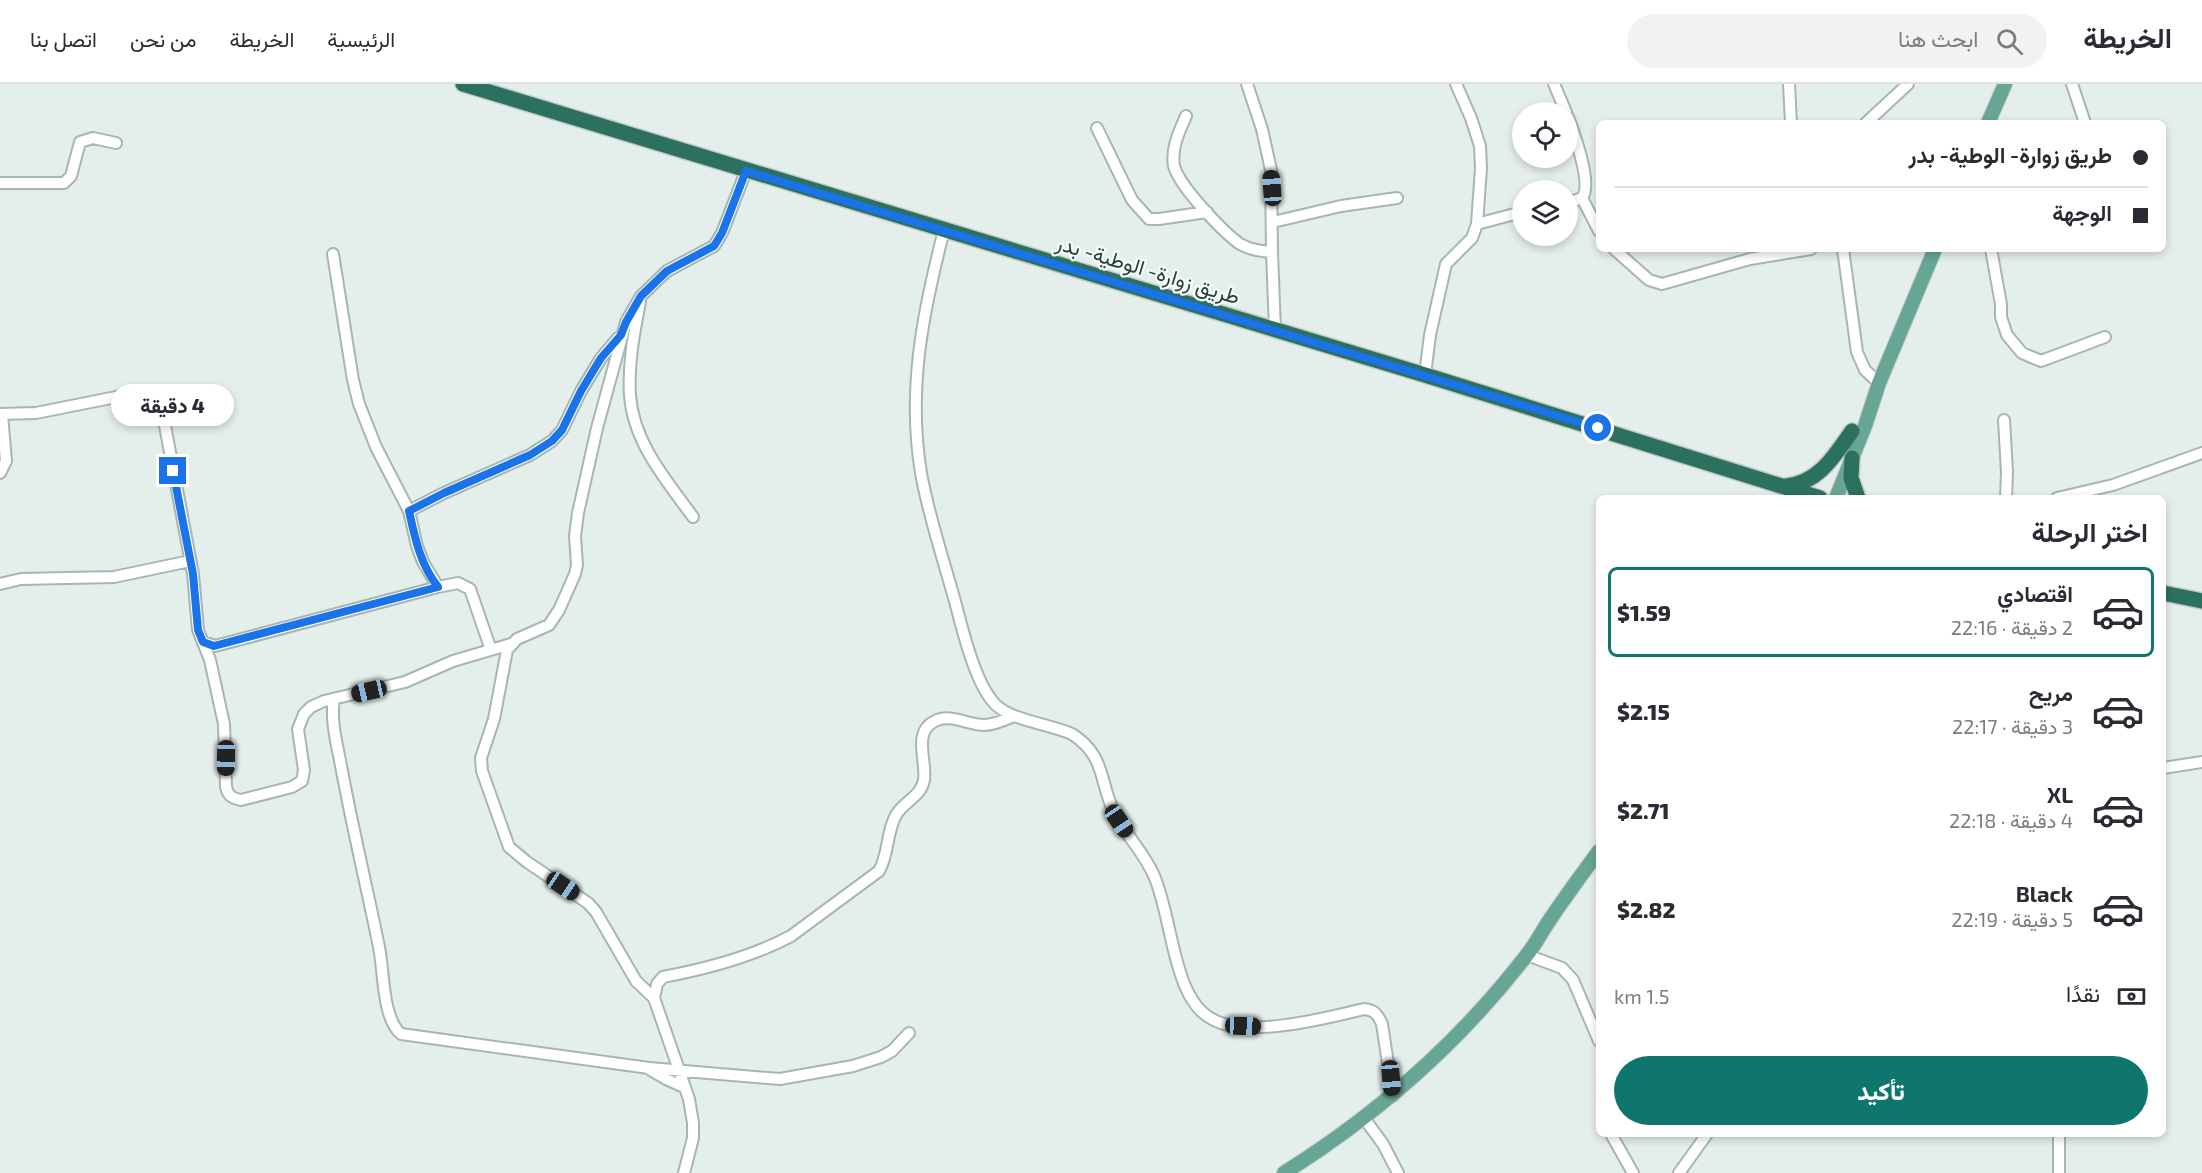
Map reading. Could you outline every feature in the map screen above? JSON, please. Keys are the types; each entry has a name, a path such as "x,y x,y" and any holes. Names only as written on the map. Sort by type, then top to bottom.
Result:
{"highway":[{"name":"طريق زوارة- الوطية- بدر","path":"463,84 1425,375 1782,489 1807,495"},
{"path":"1782,489 1808,480 1821,471 1852,431"},
{"path":"1852,458 1851,478 1857,495"},
{"path":"2166,594 2202,601"}],"main road":[{"path":"1989,120 2004,84"},
{"path":"1837,495 1877,387 1934,252"},
{"path":"1827,495 1852,431 1877,387"},
{"path":"1284,1173 1393,1096 1477,1015 1527,955 1596,855"}],"street":[{"path":"1247,84 1268,149 1272,179 1275,330"},
{"path":"1425,375 1430,335 1446,264 1472,238 1477,224 1481,168 1479,146 1471,118 1456,84"},
{"path":"1554,84 1562,102"},
{"path":"1789,84 1791,120"},
{"path":"1869,120 1908,84"},
{"path":"2072,84 2084,120"},
{"path":"1186,116 1174,145 1175,168 1187,190 1242,245 1258,251 1272,252"},
{"path":"1097,128 1132,200 1149,219 1208,212"},
{"path":"0,183 64,183 71,176 80,142 93,138 116,143"},
{"path":"1578,154 1586,194 1578,199"},
{"path":"0,473 6,462 1,414 36,413 136,393 151,397 157,403 163,415 190,561 196,616 210,660 224,724 227,793 232,798 241,800 298,784 302,781 304,770 299,723 317,703 405,682 453,661 511,644 549,625 559,610 575,574 576,523 597,428 626,322 641,296 667,271 714,246 722,233 746,171"},
{"path":"1273,222 1322,210 1397,198"},
{"path":"1582,198 1596,225"},
{"path":"1477,224 1512,215"},
{"path":"944,230 920,338 916,423 921,474 942,556 971,657 985,691 992,701 1005,712 1072,734 1082,740 1095,756 1114,811 1143,853 1152,872 1161,897 1180,974 1191,997 1203,1014 1213,1021 1229,1025 1261,1027 1288,1026 1364,1008 1369,1010 1378,1015 1382,1024 1393,1096"},
{"path":"1617,252 1649,280 1662,284 1750,259 1793,252"},
{"path":"1843,252 1857,352 1865,370 1877,387"},
{"path":"1992,252 2001,299 2001,317 2007,335 2022,353 2041,361 2105,337"},
{"path":"333,254 359,404 376,447 409,511 423,562 438,587"},
{"path":"641,296 631,353 630,397 634,419 642,441 656,465 693,517"},
{"path":"409,511 530,455 552,441 562,430 581,391 601,358 621,335"},
{"path":"2004,420 2006,495"},
{"path":"2070,495 2113,485 2202,453"},
{"path":"0,584 21,579 114,577 190,561"},
{"path":"203,642 214,646 458,583 470,589 491,650"},
{"path":"511,644 504,660 494,719 481,758 482,771 505,838 514,853 588,903 596,912 636,981 654,998 692,1110 694,1131 684,1173"},
{"path":"210,660 214,646"},
{"path":"334,699 332,708 337,741 354,836 380,949 388,1009 396,1029 401,1034 649,1068 771,1079 796,1078 880,1058 892,1051 909,1033"},
{"path":"636,981 708,967 791,936 879,872 896,815 906,803 915,797 924,782 923,733 932,722 945,718 988,725 1014,716"},
{"path":"2166,768 2202,762"},
{"path":"1527,955 1562,968 1573,980 1596,1034"},
{"path":"654,998 657,984 663,977"},
{"path":"649,1068 666,1079 684,1086"},
{"path":"1364,1118 1383,1144 1398,1173"},
{"path":"1613,1137 1633,1173"},
{"path":"1679,1173 1705,1137"},
{"path":"2059,1137 2059,1173"}],"route":[{"path":"173,471 193,574 198,630 203,642 214,646 438,587 423,562 409,511 530,455 552,441 562,430 581,391 601,358 621,335 641,296 667,271 714,246 728,220 746,171 1598,428"}]}
